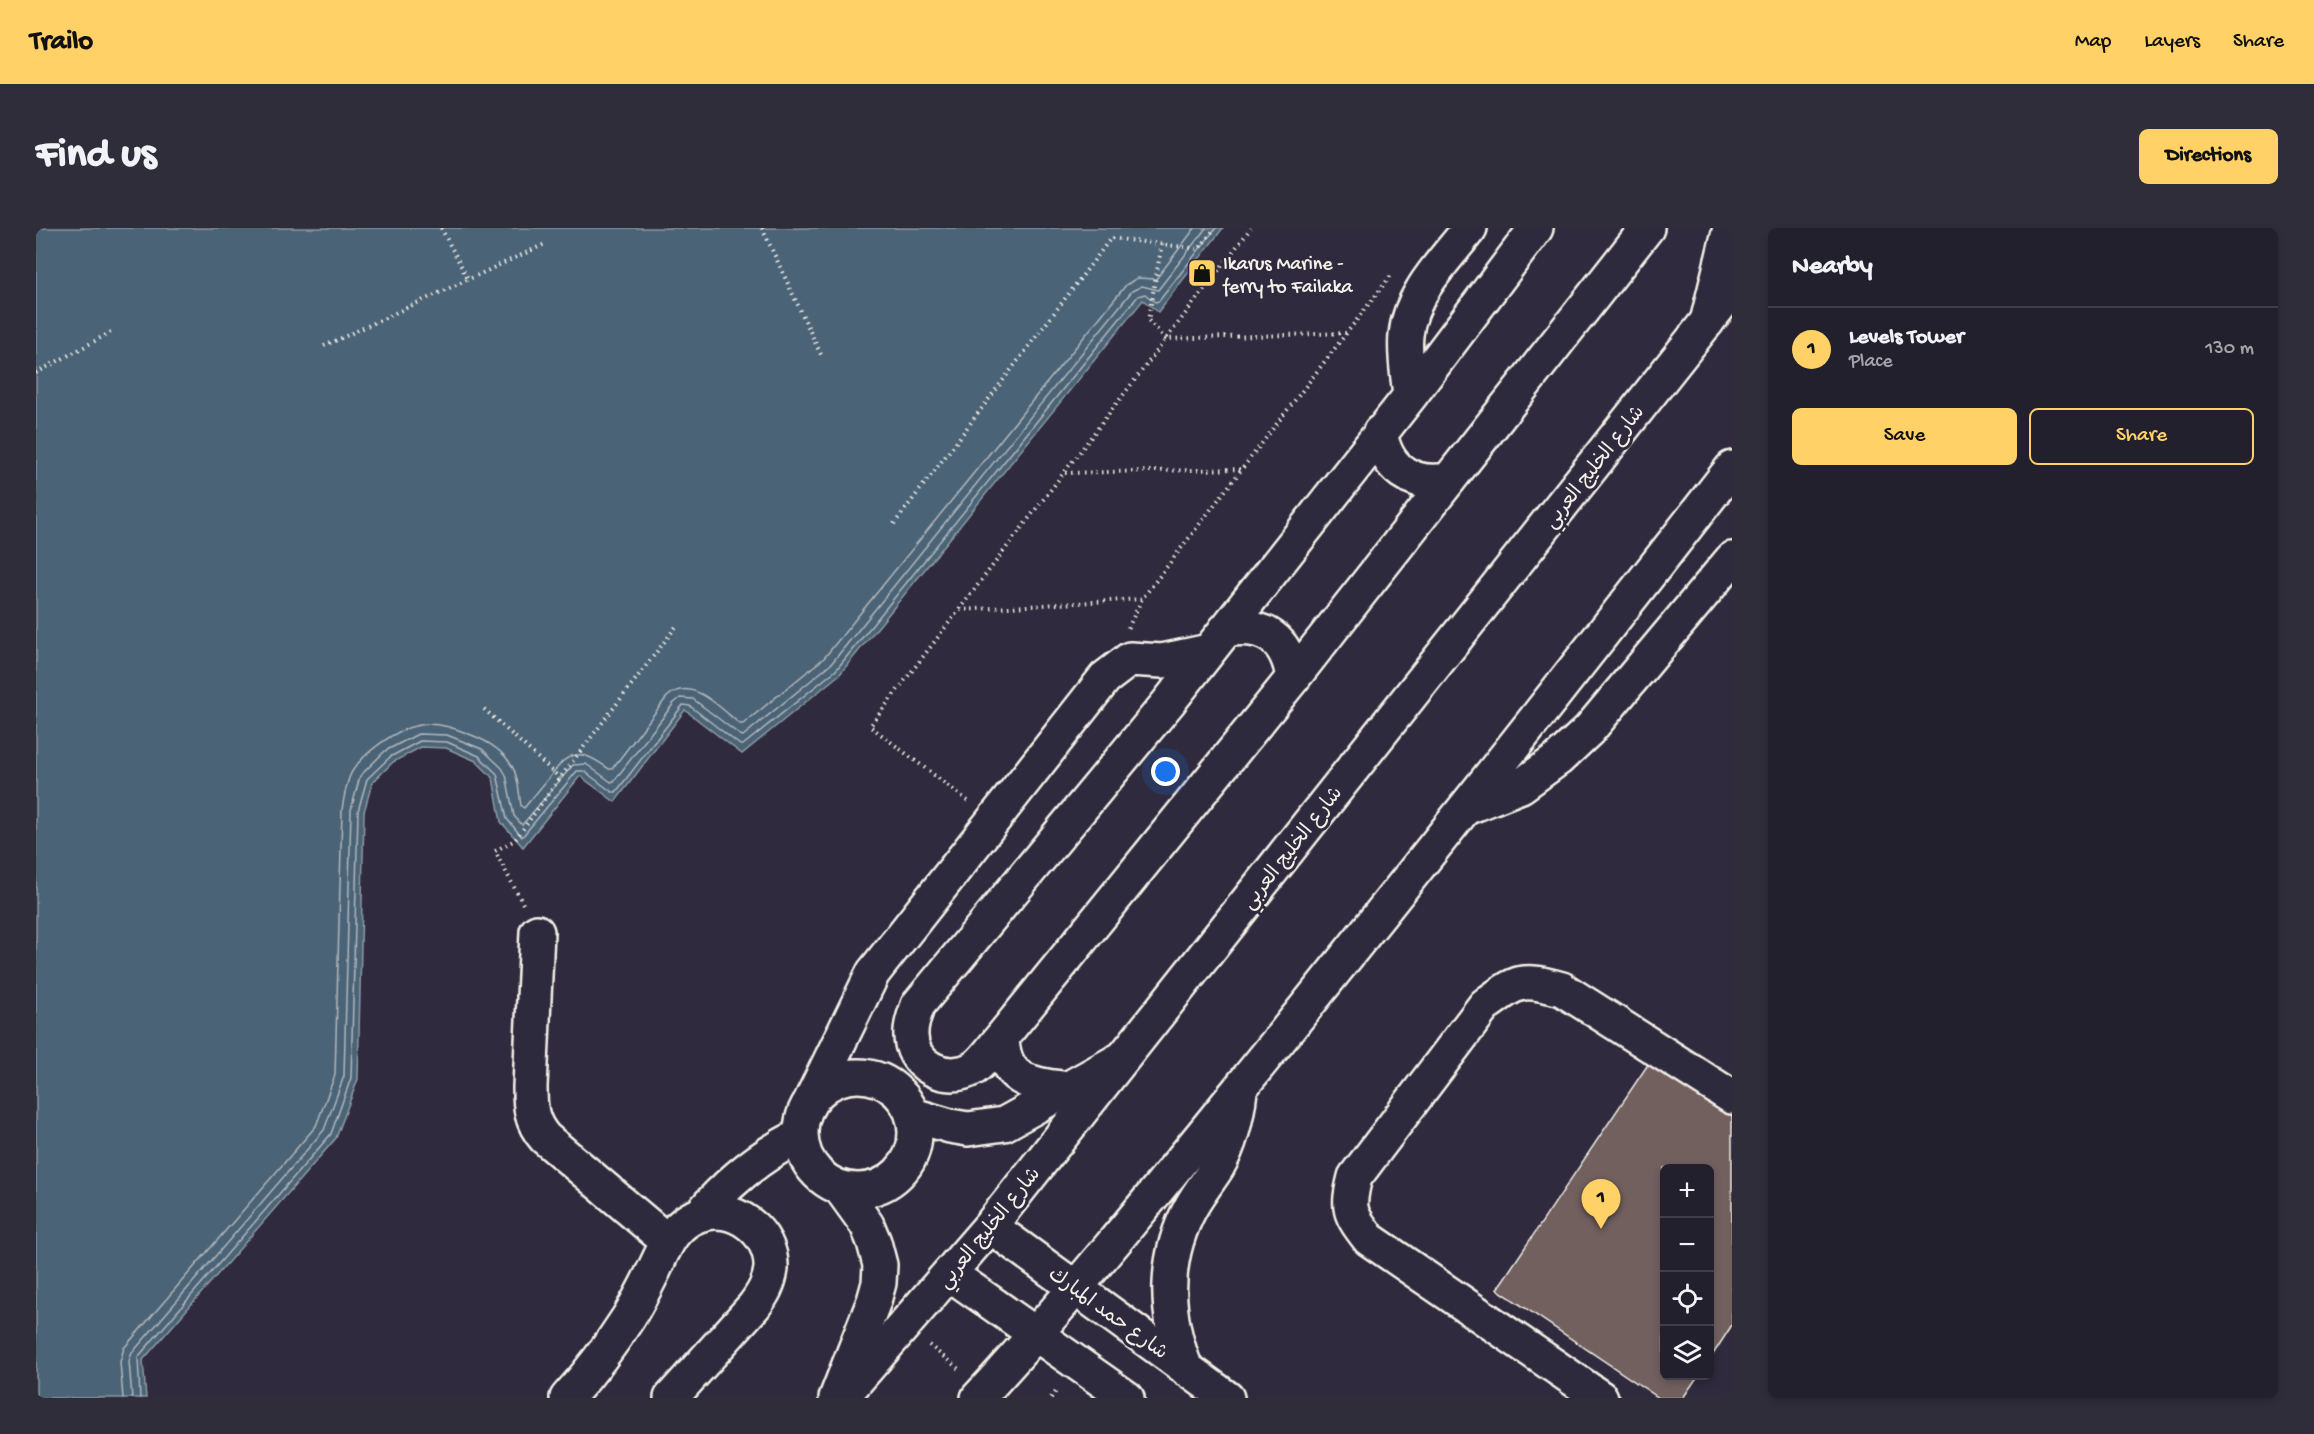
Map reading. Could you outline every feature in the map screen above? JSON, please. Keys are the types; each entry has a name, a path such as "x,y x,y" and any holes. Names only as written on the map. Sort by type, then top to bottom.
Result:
{"main road":[{"path":"1410,396 1406,349 1408,322 1412,310 1425,286 1470,228"},
{"path":"1536,228 1410,396 1217,641 918,1005 910,1034 920,1060 933,1071 955,1074 976,1066 1002,1037 1293,678 1647,228"},
{"path":"1707,322 1730,228"},
{"name":"شارع الخليج العربي","path":"841,1398 990,1226 1732,290"},
{"path":"1380,432 1388,457 1408,476 1434,482 1447,480"},
{"path":"981,1394 1076,1287 1468,807 1732,468"},
{"path":"1468,807 1521,786 1558,759 1581,737 1730,562"},
{"path":"811,1100 824,1087 839,1079 857,1076 875,1078 891,1086 905,1098 913,1114 916,1132 914,1150 905,1166 893,1179 877,1188 860,1191 841,1189 825,1181 812,1168 804,1152 801,1135 803,1116 873,973 1105,678 1130,659 1162,661 1217,641 1241,627 1258,629 1284,647 1291,662 1293,678"},
{"path":"537,932 530,1087 532,1119 545,1138 667,1241"},
{"path":"1601,1398 1369,1239 1353,1219 1349,1202 1355,1177 1485,1005 1510,986 1531,981 1562,989 1732,1097"},
{"path":"1002,1037 1004,1059 1011,1070 1022,1079 1034,1084 1068,1089"},
{"path":"913,1114 950,1126 968,1129 1004,1125 1124,1058"},
{"path":"1186,1369 1177,1346 1169,1299 1169,1274 1174,1250 1193,1204 1227,1148 1238,1108 1240,1088"},
{"path":"575,1395 627,1319 667,1241 682,1224 700,1214 746,1168 772,1150 801,1135"},
{"path":"836,1398 874,1301 879,1283 880,1265 867,1225 841,1189"},
{"path":"671,1398 754,1306 769,1281 771,1266 769,1252 754,1227 743,1218 729,1213 700,1214"},
{"name":"شارع حمد المبارك","path":"990,1226 1227,1398"},
{"path":"950,1274 1036,1332 1127,1398"}],"path":[{"path":"441,228 468,279"},
{"path":"762,228 822,357"},
{"path":"894,524 1111,238 1199,249 1215,228"},
{"path":"993,820 870,726 1251,228"},
{"path":"324,346 545,244"},
{"path":"1162,244 1148,320 1166,339 1346,333"},
{"path":"1105,678 1142,599 1393,272"},
{"path":"36,373 113,332"},
{"path":"1064,473 1241,469"},
{"path":"959,610 1142,599"},
{"path":"537,932 495,851 515,840 678,624"},
{"path":"484,709 560,778"},
{"path":"905,1326 981,1394"}],"water":[{"path":"36,228 1223,228 1158,312 1143,300 840,674 742,754 685,710 615,802 580,776 523,847 501,822 493,778 476,761 446,748 421,747 393,762 372,783 364,812 358,1079 336,1138 143,1360 146,1398 36,1398"}],"building":[{"path":"1653,1057 1732,1110 1732,1325 1714,1353 1714,1164 1660,1164 1660,1380 1695,1380 1683,1398 1659,1398 1497,1289"}],"place":[{"name":"Ikarus Marine - ferry to Failaka","path":"1202,273"},
{"name":"Levels Tower","path":"1601,1229"}]}
